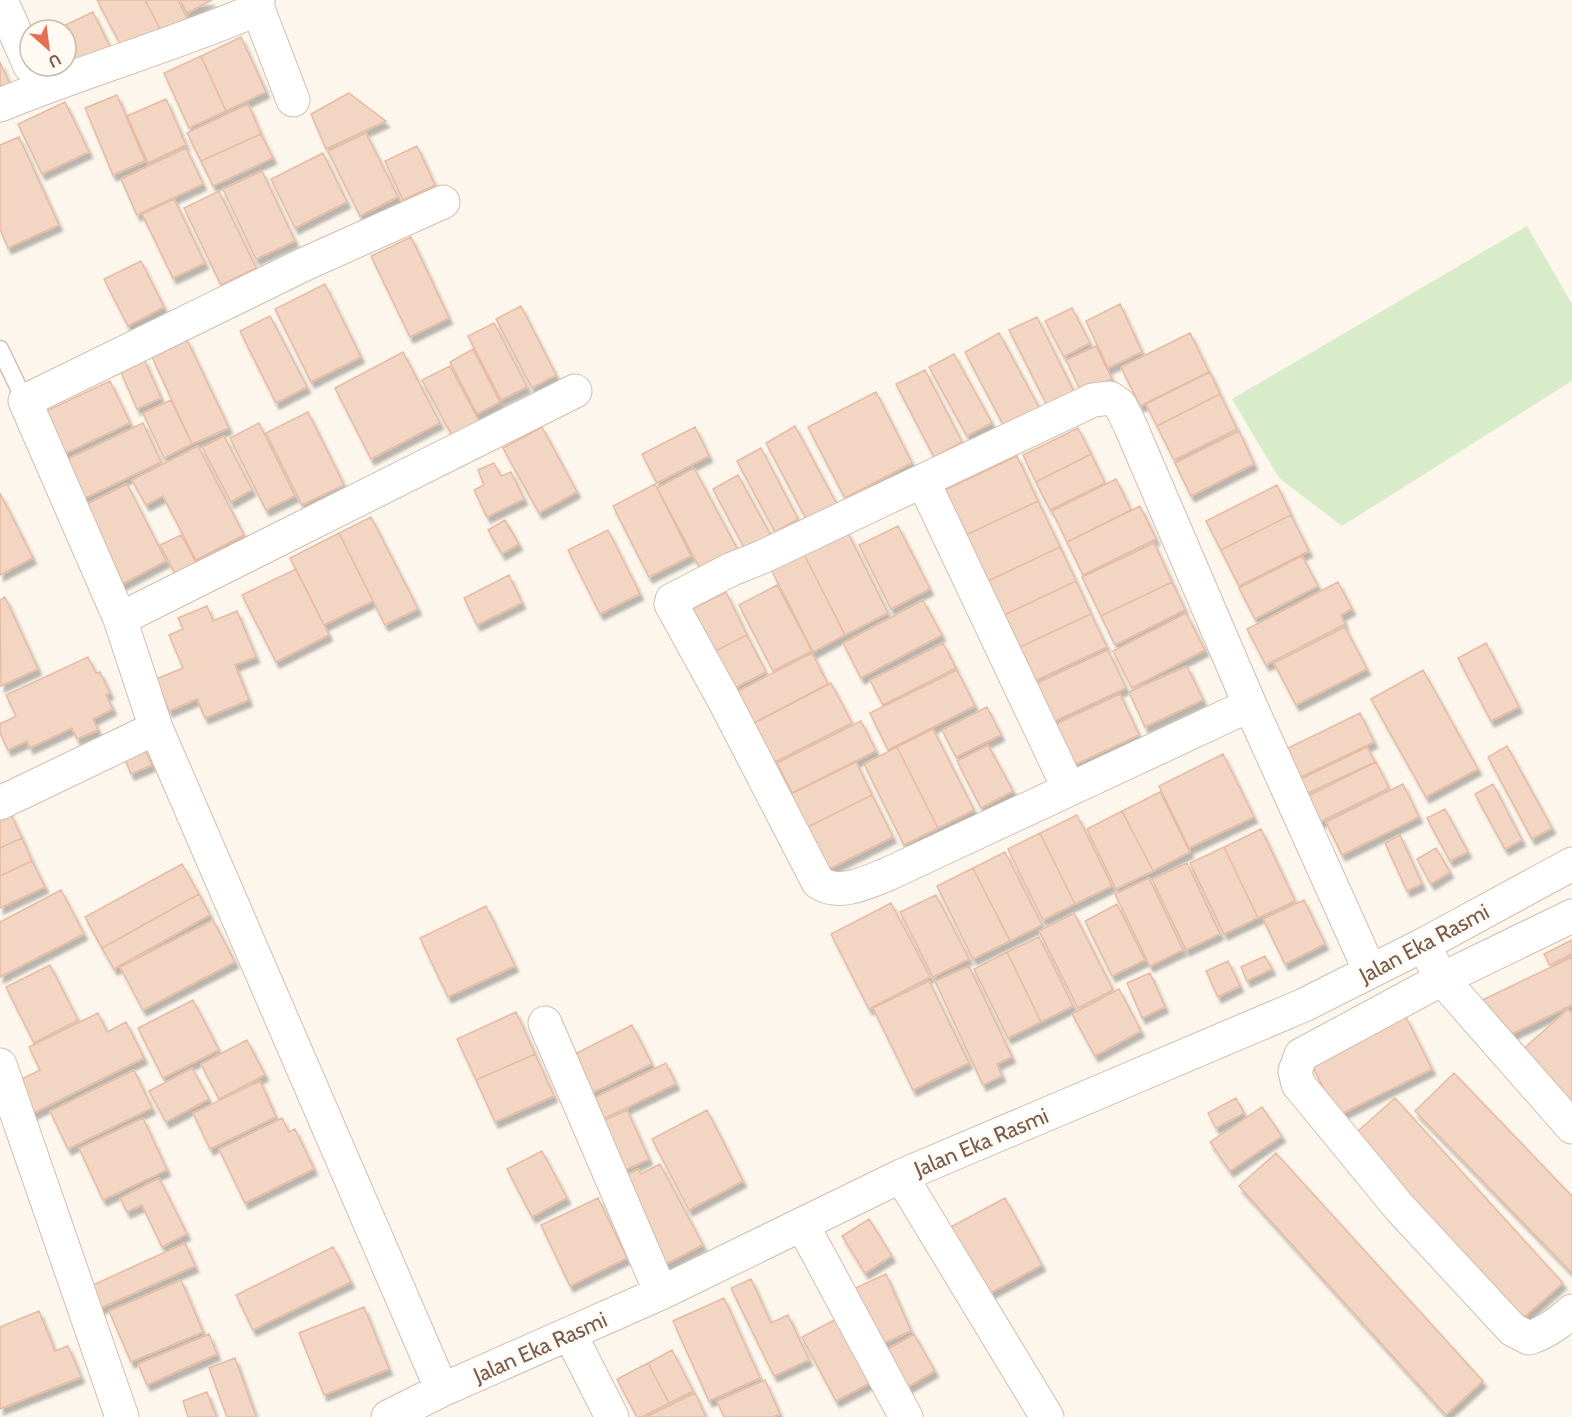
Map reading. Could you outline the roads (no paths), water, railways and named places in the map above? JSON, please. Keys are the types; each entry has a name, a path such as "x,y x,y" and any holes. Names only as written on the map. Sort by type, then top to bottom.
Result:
{"street":[{"path":"1,0 18,39"},
{"path":"78,61 219,25 258,4 293,100"},
{"path":"0,105 28,78"},
{"path":"442,1390 156,728 120,620 25,401 297,268 443,202"},
{"path":"120,620 575,391"},
{"path":"1250,705 888,874 852,887 823,886 818,882 672,604 675,598 722,574 1093,400 1104,397 1116,401 1130,425 1250,705 1370,971"},
{"path":"923,481 1069,789"},
{"path":"0,803 156,728"},
{"name":"Jalan Eka Rasmi","path":"388,1417 442,1390 661,1293 901,1176 1304,1005 1423,945 1572,864"},
{"path":"1572,916 1442,979 1301,1055 1295,1071 1298,1084 1399,1207 1513,1330 1529,1338 1555,1327 1572,1311"},
{"path":"1423,945 1442,979 1572,1127"},
{"path":"545,1023 661,1293"},
{"path":"0,1065 122,1417"},
{"path":"901,1176 1047,1417"},
{"path":"802,1224 906,1417"},
{"path":"570,1334 612,1417"}],"lane":[{"path":"0,349 25,401"}]}
